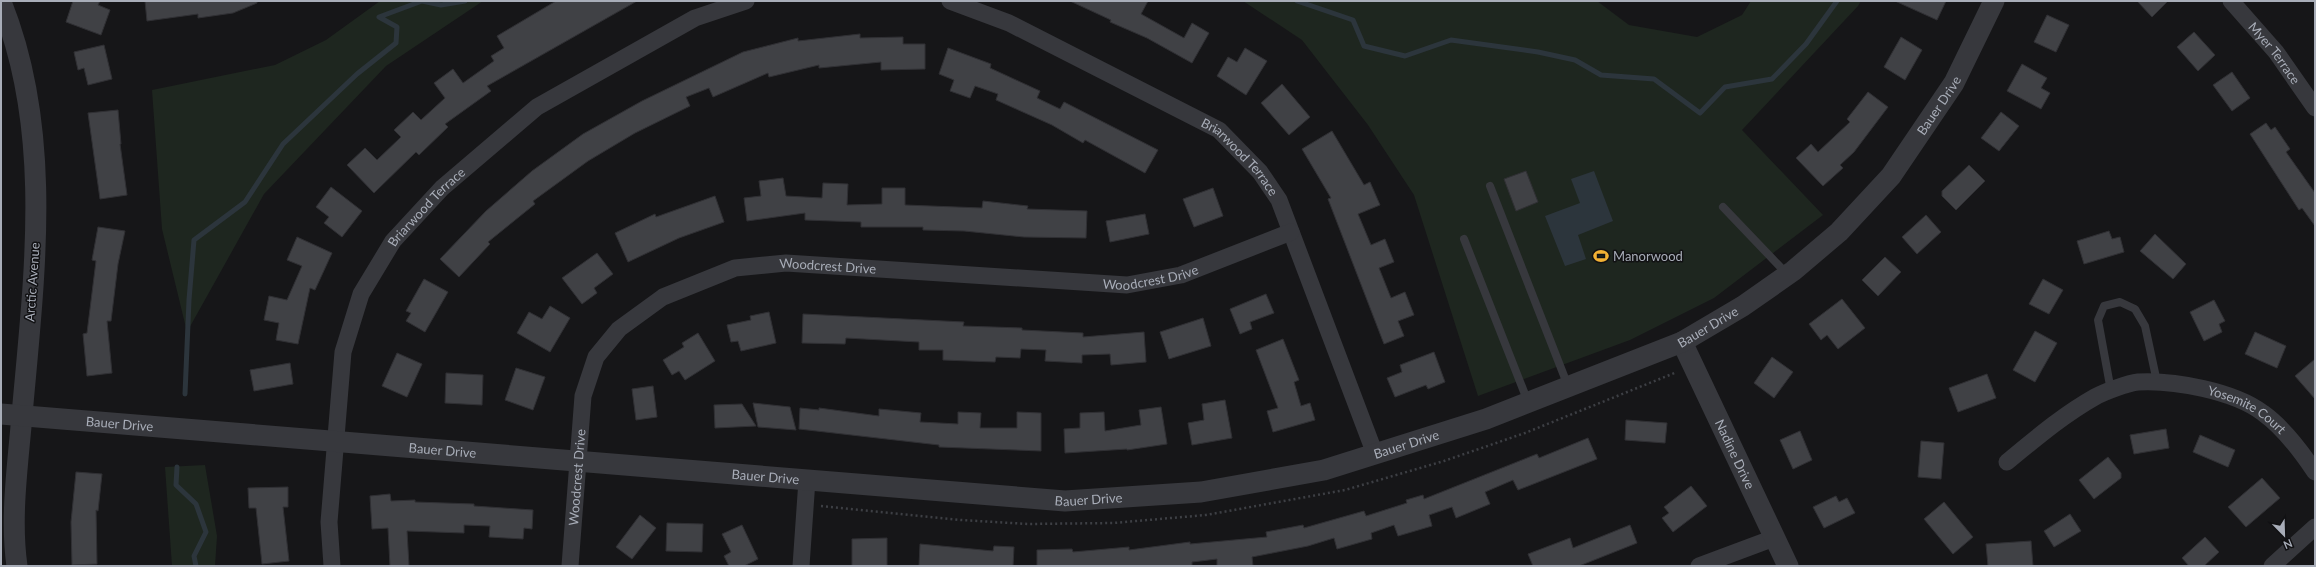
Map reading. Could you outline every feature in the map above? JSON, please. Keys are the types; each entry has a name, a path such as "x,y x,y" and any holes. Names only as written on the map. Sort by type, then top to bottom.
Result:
{"street":[{"name":"Briarwood Terrace","path":"332,566 329,522 343,352 361,294 393,241 442,188 537,107 695,18 746,1"},
{"name":"Briarwood Terrace","path":"950,1 1009,23 1218,130 1260,172 1279,200 1375,454"},
{"name":"Bauer Drive","path":"1,414 1065,501 1201,492 1324,470 1486,419 1568,387 1682,342 1743,306 1788,274 1839,232 1890,176 1954,83 1994,1"},
{"name":"Myer Terrace","path":"2231,1 2276,52 2315,108"},
{"name":"Arctic Avenue","path":"1,2 9,22 22,70 33,137 36,193 34,262 16,476 17,566"},
{"name":"Woodcrest Drive","path":"570,566 572,519 579,461 583,396 596,357 619,329 663,297 735,268 786,264 1127,285 1181,275 1292,232"},
{"name":"Nadine Drive","path":"1682,342 1788,566"},
{"name":"Yosemite Court","path":"2007,462 2048,429 2096,397 2136,382 2157,382 2172,383 2219,392 2263,412 2299,448 2315,472"},
{"path":"801,566 807,480"},
{"path":"2272,566 2315,527"},
{"path":"1699,566 1774,538"}],"lane":[{"path":"1490,186 1568,387"},
{"path":"1723,207 1788,274"},
{"path":"1464,239 1528,402"},
{"path":"2111,391 2098,320 2104,306 2120,302 2135,309 2145,326 2157,382"}],"shaded area":[{"path":"380,1 483,1 386,66 264,194 187,332 162,229 152,90 275,65 326,40"},
{"path":"1243,1 1597,1 1629,25 1697,37 1742,15 1751,1 1861,1 1742,130 1823,215 1714,298 1630,340 1478,396 1414,195 1368,125 1302,40"},
{"path":"1594,171 1613,221 1578,235 1586,259 1565,266 1545,216 1580,203 1571,179"},
{"path":"205,465 217,536 215,566 172,566 165,467"}],"building":[{"path":"73,1 100,1 98,5 110,10 101,35 66,22"},
{"path":"145,1 257,1 257,3 233,13 198,18 198,14 147,21"},
{"path":"556,1 637,1 487,86 491,91 445,124 448,127 419,155 416,152 374,193 347,165 365,148 377,160 401,137 394,130 413,112 421,120 445,98 434,83 453,69 463,83 494,61 491,56 504,48 497,36"},
{"path":"1070,1 1148,1 1141,14 1184,38 1192,23 1209,33 1192,63 1147,38 1110,22 1111,20"},
{"path":"1895,1 1946,1 1937,20"},
{"path":"2137,1 2168,1 2152,17"},
{"path":"2047,15 2069,25 2056,52 2034,42"},
{"path":"2194,32 2215,55 2198,71 2177,47"},
{"path":"860,34 860,38 903,37 903,44 925,44 925,69 881,70 881,62 819,68 819,65 769,77 768,73 713,97 709,88 686,97 690,106 635,133 588,161 533,201 535,204 488,242 490,244 459,277 440,259 486,211 532,171 583,134 642,101 743,52 798,38 798,41"},
{"path":"1901,37 1922,50 1905,80 1884,67"},
{"path":"104,45 112,79 88,85 84,68 78,70 74,52"},
{"path":"948,48 991,64 990,68 1040,91 1037,98 1060,109 1064,102 1158,150 1145,173 1085,140 1083,143 1052,125 996,100 998,94 975,86 970,98 950,91 954,80 939,74"},
{"path":"1245,48 1267,61 1246,95 1217,76 1228,57 1237,62"},
{"path":"2022,64 2047,78 2041,88 2050,93 2041,109 2007,91"},
{"path":"2232,72 2250,98 2232,111 2213,85"},
{"path":"1282,84 1310,117 1289,135 1261,103"},
{"path":"1868,92 1888,107 1854,152 1840,165 1843,168 1823,186 1796,158 1811,144 1818,152 1850,122 1847,119"},
{"path":"118,110 120,144 127,195 100,199 88,113"},
{"path":"2001,112 2019,126 1999,151 1981,138"},
{"path":"2266,123 2271,130 2275,127 2290,149 2286,152 2315,193 2315,226 2302,208 2299,210 2250,134"},
{"path":"1332,131 1364,185 1370,182 1380,205 1358,214 1371,245 1385,239 1394,262 1379,268 1391,298 1405,292 1414,315 1398,321 1404,336 1384,344 1328,199 1331,198 1302,149"},
{"path":"1969,165 1985,181 1956,210 1942,196 1942,191"},
{"path":"1526,171 1538,202 1516,211 1504,179"},
{"path":"783,178 786,196 822,198 823,183 848,184 847,205 882,204 882,188 905,188 905,205 982,208 983,201 1028,206 1027,209 1087,211 1086,238 1024,237 964,231 923,230 923,227 861,227 861,222 805,220 805,213 747,221 744,198 761,196 759,181"},
{"path":"331,187 362,211 342,237 324,223 329,217 316,207"},
{"path":"1213,188 1223,216 1194,227 1183,199"},
{"path":"715,196 724,222 679,238 628,262 615,233 655,214 656,217"},
{"path":"1145,214 1149,234 1110,242 1106,221"},
{"path":"1926,215 1941,232 1917,254 1902,237"},
{"path":"98,227 125,231 118,264 111,321 107,321 112,373 87,376 83,334 87,333 96,261 92,260"},
{"path":"2109,231 2112,239 2120,237 2124,252 2084,264 2077,241"},
{"path":"2155,234 2186,264 2173,279 2140,251"},
{"path":"297,237 332,253 315,290 310,288 298,344 276,340 279,323 264,320 269,296 287,300 302,266 287,260"},
{"path":"597,253 613,274 594,288 597,293 582,304 562,278"},
{"path":"1885,257 1901,272 1878,296 1862,280"},
{"path":"424,279 448,292 425,332 406,321 411,313 406,311"},
{"path":"2043,279 2063,290 2049,314 2029,304"},
{"path":"1266,294 1274,313 1250,322 1252,329 1240,334 1230,309"},
{"path":"1842,299 1865,328 1838,349 1827,335 1821,340 1809,324"},
{"path":"2214,300 2225,321 2219,324 2222,332 2204,341 2190,312"},
{"path":"550,306 570,318 550,352 517,333 529,312 542,319"},
{"path":"769,312 776,343 741,351 738,341 731,342 727,325 751,320 750,316"},
{"path":"803,314 964,322 963,326 1022,328 1022,330 1083,333 1083,337 1144,332 1146,362 1111,365 1110,354 1082,355 1082,363 1045,361 1046,350 1021,349 1020,358 996,357 995,362 943,360 943,350 919,350 919,342 846,338 845,344 802,343"},
{"path":"1203,318 1211,346 1169,359 1160,332"},
{"path":"2035,331 2057,343 2035,382 2013,370"},
{"path":"2255,332 2286,346 2277,368 2245,354"},
{"path":"698,333 715,361 685,380 679,371 672,375 663,360 684,347 682,343"},
{"path":"1283,339 1299,380 1294,382 1301,406 1310,403 1315,420 1273,432 1267,411 1278,408 1256,350"},
{"path":"1434,352 1445,382 1428,389 1426,385 1395,397 1387,378 1402,372 1400,365"},
{"path":"397,353 422,364 407,397 382,386"},
{"path":"1772,357 1793,372 1774,398 1754,383"},
{"path":"2315,359 2315,399 2295,376"},
{"path":"290,363 293,384 254,391 250,370"},
{"path":"516,368 545,377 533,410 505,400"},
{"path":"446,373 483,375 482,405 445,403"},
{"path":"1987,374 1996,398 1958,412 1949,388"},
{"path":"653,386 657,417 636,420 632,389"},
{"path":"1225,400 1232,438 1192,445 1188,423 1204,420 1202,404"},
{"path":"753,403 790,407 796,430 758,427"},
{"path":"742,404 756,426 715,428 714,405"},
{"path":"1161,407 1167,444 1127,450 1065,453 1064,429 1080,428 1080,413 1104,412 1105,431 1141,425 1139,410"},
{"path":"800,408 819,410 819,408 879,416 879,409 921,413 920,422 958,424 958,412 981,413 980,428 1017,428 1017,412 1041,413 1041,451 939,447 939,445 799,429"},
{"path":"1626,420 1667,423 1665,443 1625,440"},
{"path":"2166,429 2169,448 2134,454 2130,435"},
{"path":"1800,431 1812,460 1793,469 1780,440"},
{"path":"2200,435 2235,450 2228,467 2193,452"},
{"path":"1588,438 1597,459 1518,490 1513,480 1485,492 1490,504 1456,518 1452,507 1429,515 1432,526 1398,536 1394,525 1371,533 1372,539 1337,549 1334,538 1308,546 1252,557 1253,566 1217,566 1217,559 1192,562 1192,566 1037,566 1037,550 1072,549 1073,552 1129,547 1129,550 1190,542 1190,544 1267,537 1266,532 1303,525 1304,528 1364,511 1366,516 1407,503 1406,500 1423,495 1424,499 1537,454 1539,458"},
{"path":"1921,441 1944,443 1941,479 1918,477"},
{"path":"2108,457 2121,473 2121,478 2094,499 2079,480"},
{"path":"76,472 102,474 98,511 96,510 97,564 72,565 71,522"},
{"path":"2262,478 2280,498 2246,527 2228,507"},
{"path":"1691,486 1707,506 1673,532 1662,518 1669,513 1664,507"},
{"path":"288,487 288,507 283,507 289,561 262,564 256,508 249,508 248,488"},
{"path":"390,494 391,501 415,500 415,502 474,504 474,506 533,510 532,529 524,528 523,539 489,537 490,526 464,525 464,533 407,531 409,566 390,566 388,528 372,529 370,496"},
{"path":"1836,496 1839,502 1847,498 1855,513 1824,528 1813,507"},
{"path":"1944,502 1973,537 1953,554 1924,519"},
{"path":"2070,514 2081,531 2054,547 2044,531"},
{"path":"640,515 656,528 632,559 616,547"},
{"path":"667,523 703,524 702,552 666,551"},
{"path":"742,525 758,559 744,566 729,566 724,556 731,552 722,534"},
{"path":"1630,525 1637,543 1579,566 1533,566 1528,554 1570,538 1573,548"},
{"path":"2205,537 2219,552 2204,566 2189,566 2182,558"},
{"path":"887,538 887,566 852,566 852,539"},
{"path":"2031,541 2033,566 1988,566 1986,544"},
{"path":"920,544 993,551 994,546 1014,547 1013,566 919,566"}],"waterway":[{"path":"185,394 189,300 194,240 245,202 283,144 357,74 396,43 397,27 379,17 422,1 441,5 465,1"},
{"path":"1297,1 1353,20 1364,46 1405,56 1451,40 1538,52 1575,60 1601,75 1654,79 1700,113 1725,87 1772,79 1806,44 1837,1"},
{"path":"177,467 176,485 196,504 206,532 194,556 196,566"}],"place":[{"name":"Manorwood","path":"1601,256"}]}
